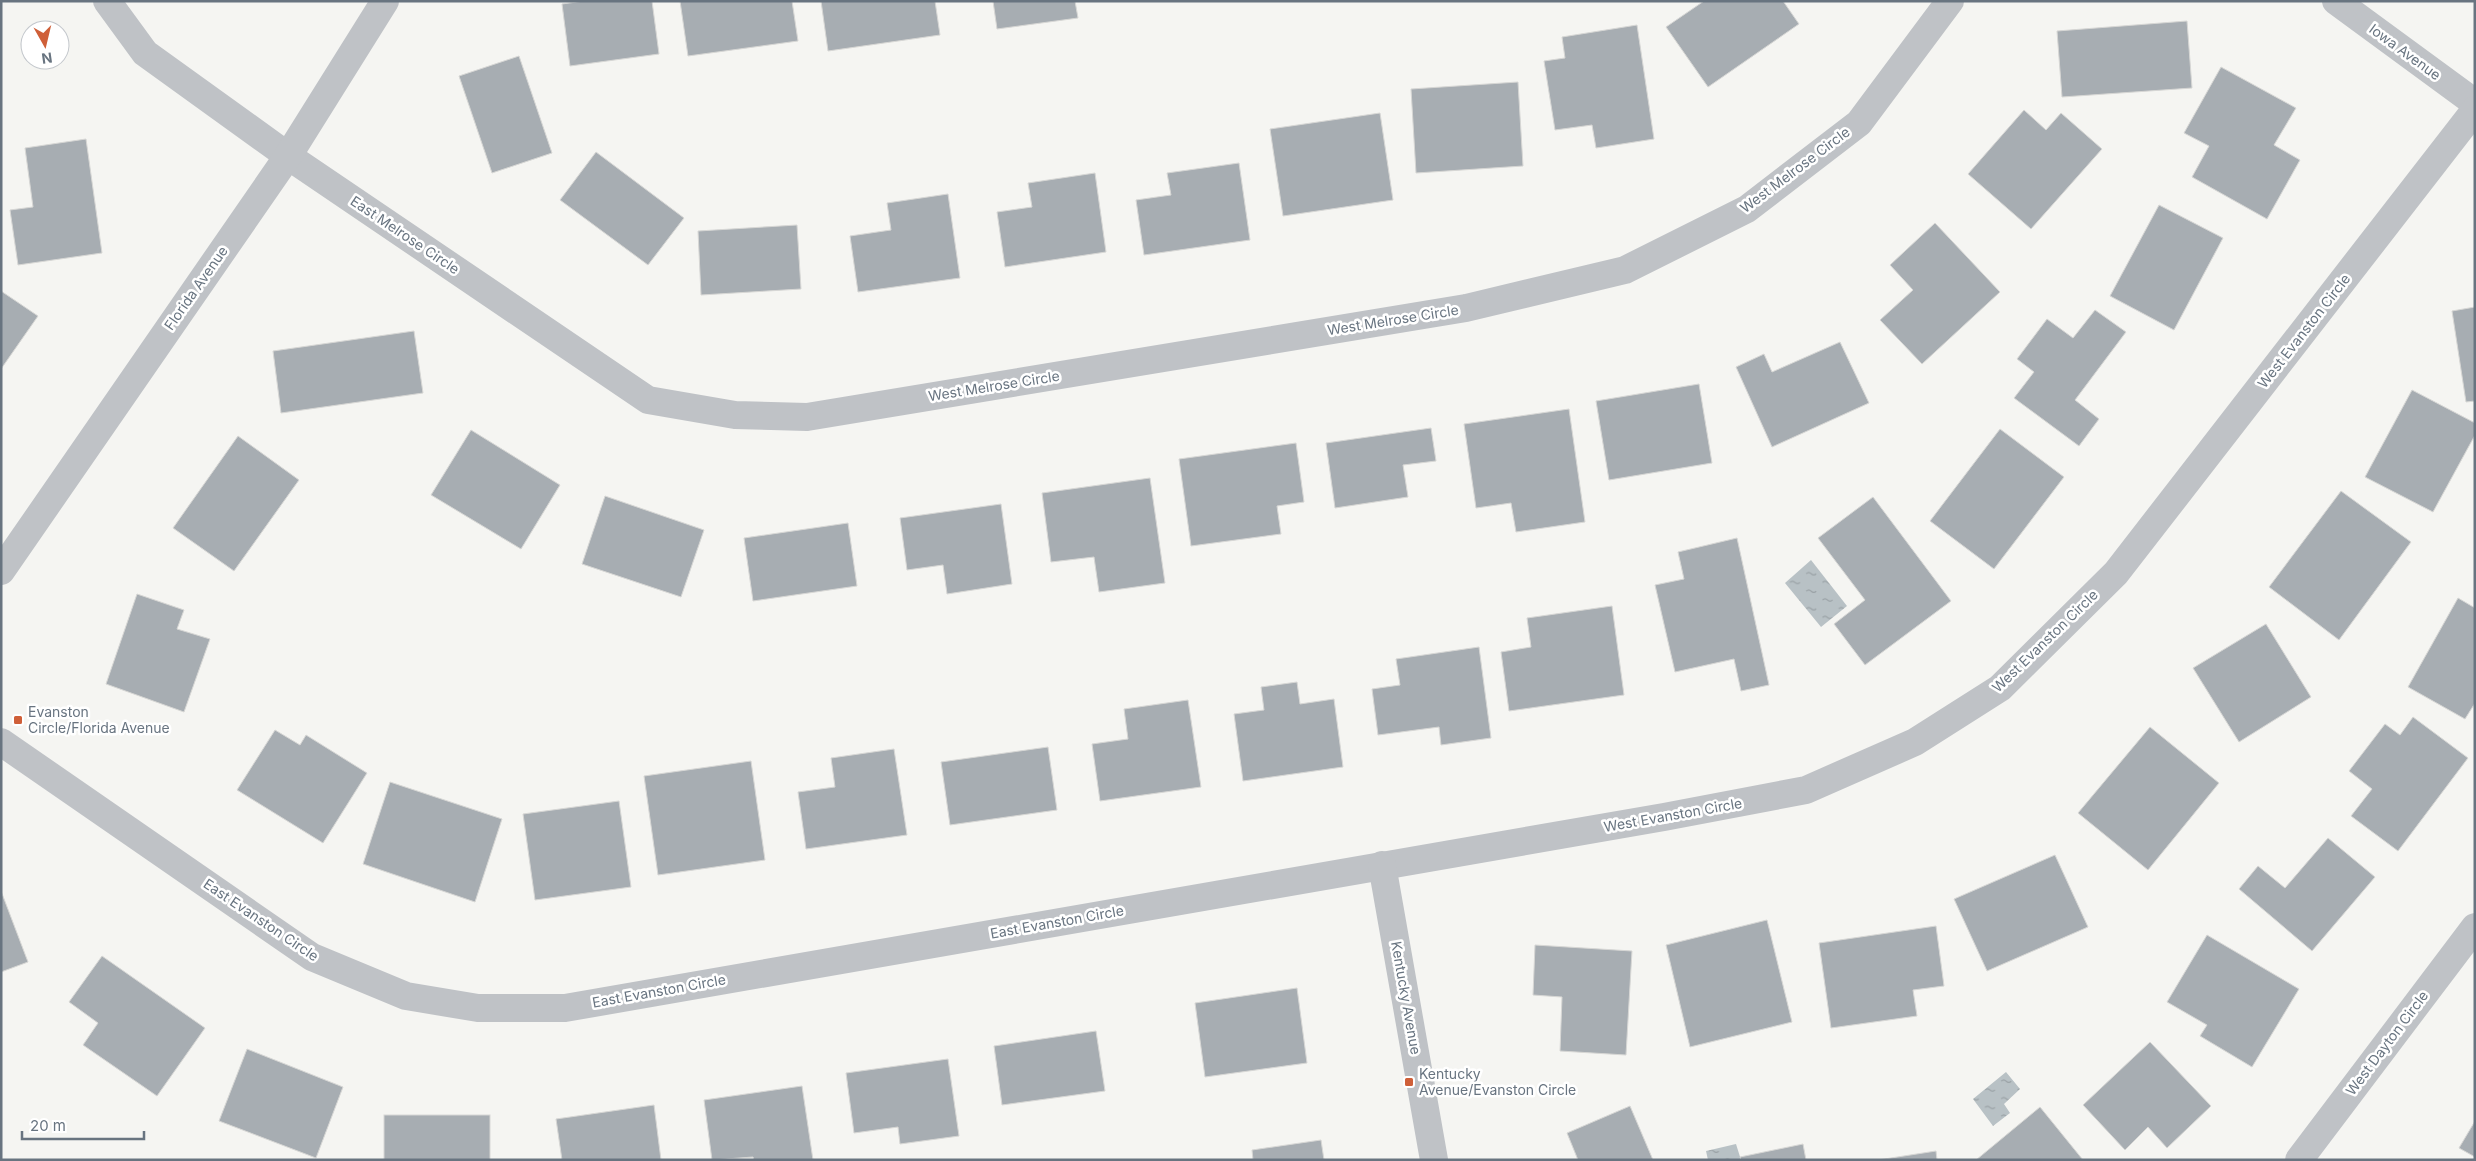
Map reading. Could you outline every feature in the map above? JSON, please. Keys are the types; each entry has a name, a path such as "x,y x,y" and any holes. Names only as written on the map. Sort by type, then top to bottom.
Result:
{"street":[{"name":"East Melrose Circle","path":"107,1 145,53 288,156 648,400 735,415"},
{"name":"Florida Avenue","path":"1,571 288,156 385,1"},
{"name":"West Melrose Circle","path":"735,415 807,416 846,410 1466,308 1626,270 1747,209 1859,123 1950,1"},
{"name":"Iowa Avenue","path":"2336,1 2475,103"},
{"name":"West Evanston Circle","path":"1382,865 1664,817 1806,790 1915,742 2000,688 2116,573 2475,110"},
{"name":"East Evanston Circle","path":"1,742 312,957 406,996 478,1008 565,1008 1382,865"},
{"name":"Kentucky Avenue","path":"1382,865 1434,1160"},
{"name":"West Dayton Circle","path":"2299,1160 2475,927"}],"water":[{"path":"1811,560 1847,606 1821,627 1785,583"},
{"path":"2006,1072 2020,1089 2004,1104 2010,1113 1993,1126 1973,1099"},
{"path":"1736,1144 1741,1160 1708,1160 1706,1151"}],"building":[{"path":"584,1 652,1 659,54 570,66 562,4"},
{"path":"680,1 792,1 798,41 688,56"},
{"path":"821,1 935,1 940,35 828,51"},
{"path":"993,1 1075,1 1078,18 997,29"},
{"path":"1704,1 1783,1 1799,24 1708,87 1666,27"},
{"path":"2187,21 2192,88 2062,97 2057,31"},
{"path":"1637,25 1654,139 1596,148 1592,125 1555,130 1544,61 1565,58 1562,37"},
{"path":"519,56 552,153 492,173 459,76"},
{"path":"2221,67 2296,108 2274,145 2300,160 2267,219 2192,177 2209,146 2184,133"},
{"path":"1518,82 1523,166 1416,173 1411,89"},
{"path":"2024,110 2046,130 2061,113 2102,149 2031,229 1968,174"},
{"path":"1380,113 1393,200 1283,216 1270,129"},
{"path":"86,139 102,253 18,265 10,210 33,207 25,148"},
{"path":"596,152 684,218 648,265 560,200"},
{"path":"1239,163 1250,240 1144,255 1136,200 1171,195 1167,173"},
{"path":"1095,173 1106,252 1005,267 997,212 1032,207 1028,183"},
{"path":"948,194 960,278 858,292 850,236 891,230 887,203"},
{"path":"2159,205 2223,238 2174,330 2110,296"},
{"path":"1935,223 2000,292 1922,364 1880,320 1913,290 1890,265"},
{"path":"797,225 801,289 701,295 698,231"},
{"path":"1,291 38,316 1,369"},
{"path":"2475,307 2475,401 2466,402 2452,311"},
{"path":"2095,310 2126,332 2075,400 2099,419 2079,446 2014,398 2034,372 2017,359 2047,319 2073,338"},
{"path":"414,331 423,393 281,413 273,351"},
{"path":"1840,342 1869,403 1772,447 1736,367 1764,354 1772,372"},
{"path":"1699,384 1712,463 1609,480 1596,401"},
{"path":"2412,390 2475,423 2475,435 2433,512 2365,477"},
{"path":"1569,409 1585,522 1516,532 1511,503 1476,508 1464,424"},
{"path":"1431,428 1436,461 1403,465 1408,497 1335,508 1326,443"},
{"path":"2000,429 2064,477 1994,569 1930,521"},
{"path":"471,430 560,485 521,549 431,495"},
{"path":"238,436 299,480 234,571 173,528"},
{"path":"1296,443 1304,502 1277,506 1281,534 1191,546 1179,459"},
{"path":"1150,478 1165,583 1099,592 1094,557 1051,562 1042,493"},
{"path":"2341,491 2411,542 2339,640 2269,587"},
{"path":"605,496 704,530 681,597 582,564"},
{"path":"1873,497 1951,601 1865,665 1834,624 1865,600 1818,538"},
{"path":"1001,504 1012,584 947,594 943,565 907,570 900,518"},
{"path":"848,523 857,586 753,601 744,538"},
{"path":"1737,538 1769,685 1741,691 1734,659 1675,672 1655,585 1684,579 1678,552"},
{"path":"137,594 184,610 177,629 210,639 184,712 106,684"},
{"path":"2458,598 2475,608 2475,703 2465,719 2408,687"},
{"path":"1612,606 1624,695 1509,711 1501,652 1531,647 1527,618"},
{"path":"2266,624 2311,697 2239,742 2193,668"},
{"path":"1479,647 1491,738 1441,745 1439,727 1378,735 1372,689 1400,685 1396,659"},
{"path":"1297,682 1300,704 1334,699 1343,767 1243,781 1234,714 1264,710 1261,687"},
{"path":"1188,700 1201,787 1100,801 1092,744 1128,739 1124,709"},
{"path":"2413,717 2468,758 2398,851 2351,816 2372,789 2349,771 2385,724 2400,735"},
{"path":"2150,727 2219,783 2148,870 2078,813"},
{"path":"275,730 300,745 306,735 367,773 323,843 237,790"},
{"path":"1048,747 1057,810 950,825 941,762"},
{"path":"894,749 907,835 806,849 798,792 835,787 831,758"},
{"path":"751,761 765,860 658,875 644,776"},
{"path":"390,782 502,819 475,902 363,864"},
{"path":"619,801 631,887 535,900 523,814"},
{"path":"2328,838 2375,877 2312,951 2239,889 2258,866 2285,888"},
{"path":"2055,855 2088,927 1987,971 1954,899"},
{"path":"1,891 28,962 1,972"},
{"path":"1767,920 1792,1022 1690,1047 1666,945"},
{"path":"1936,926 1944,986 1913,990 1917,1016 1831,1028 1819,943"},
{"path":"2207,935 2299,989 2252,1067 2200,1036 2207,1025 2167,1002"},
{"path":"1535,945 1632,951 1626,1055 1560,1051 1562,997 1533,995"},
{"path":"102,956 205,1028 157,1096 83,1045 98,1023 69,1002"},
{"path":"1297,988 1307,1063 1205,1077 1195,1003"},
{"path":"1096,1031 1105,1091 1002,1105 994,1046"},
{"path":"2150,1042 2211,1106 2167,1148 2148,1127 2125,1150 2083,1105"},
{"path":"247,1049 343,1087 316,1158 219,1121"},
{"path":"948,1059 959,1136 900,1144 898,1127 854,1133 846,1073"},
{"path":"802,1086 813,1160 754,1160 753,1157 712,1160 704,1100"},
{"path":"654,1105 661,1160 562,1160 556,1119"},
{"path":"1630,1106 1653,1160 1578,1160 1567,1133"},
{"path":"2040,1107 2083,1160 1976,1160"},
{"path":"384,1115 490,1115 490,1160 384,1160"},
{"path":"2475,1121 2475,1157 2459,1148"},
{"path":"1321,1140 1324,1160 1253,1160 1252,1150"},
{"path":"1803,1144 1806,1160 1741,1160 1740,1157"},
{"path":"1936,1151 1937,1160 1878,1160"}],"place":[{"name":"Evanston Circle/Florida Avenue","path":"18,720"},
{"name":"Kentucky Avenue/Evanston Circle","path":"1409,1082"}]}
